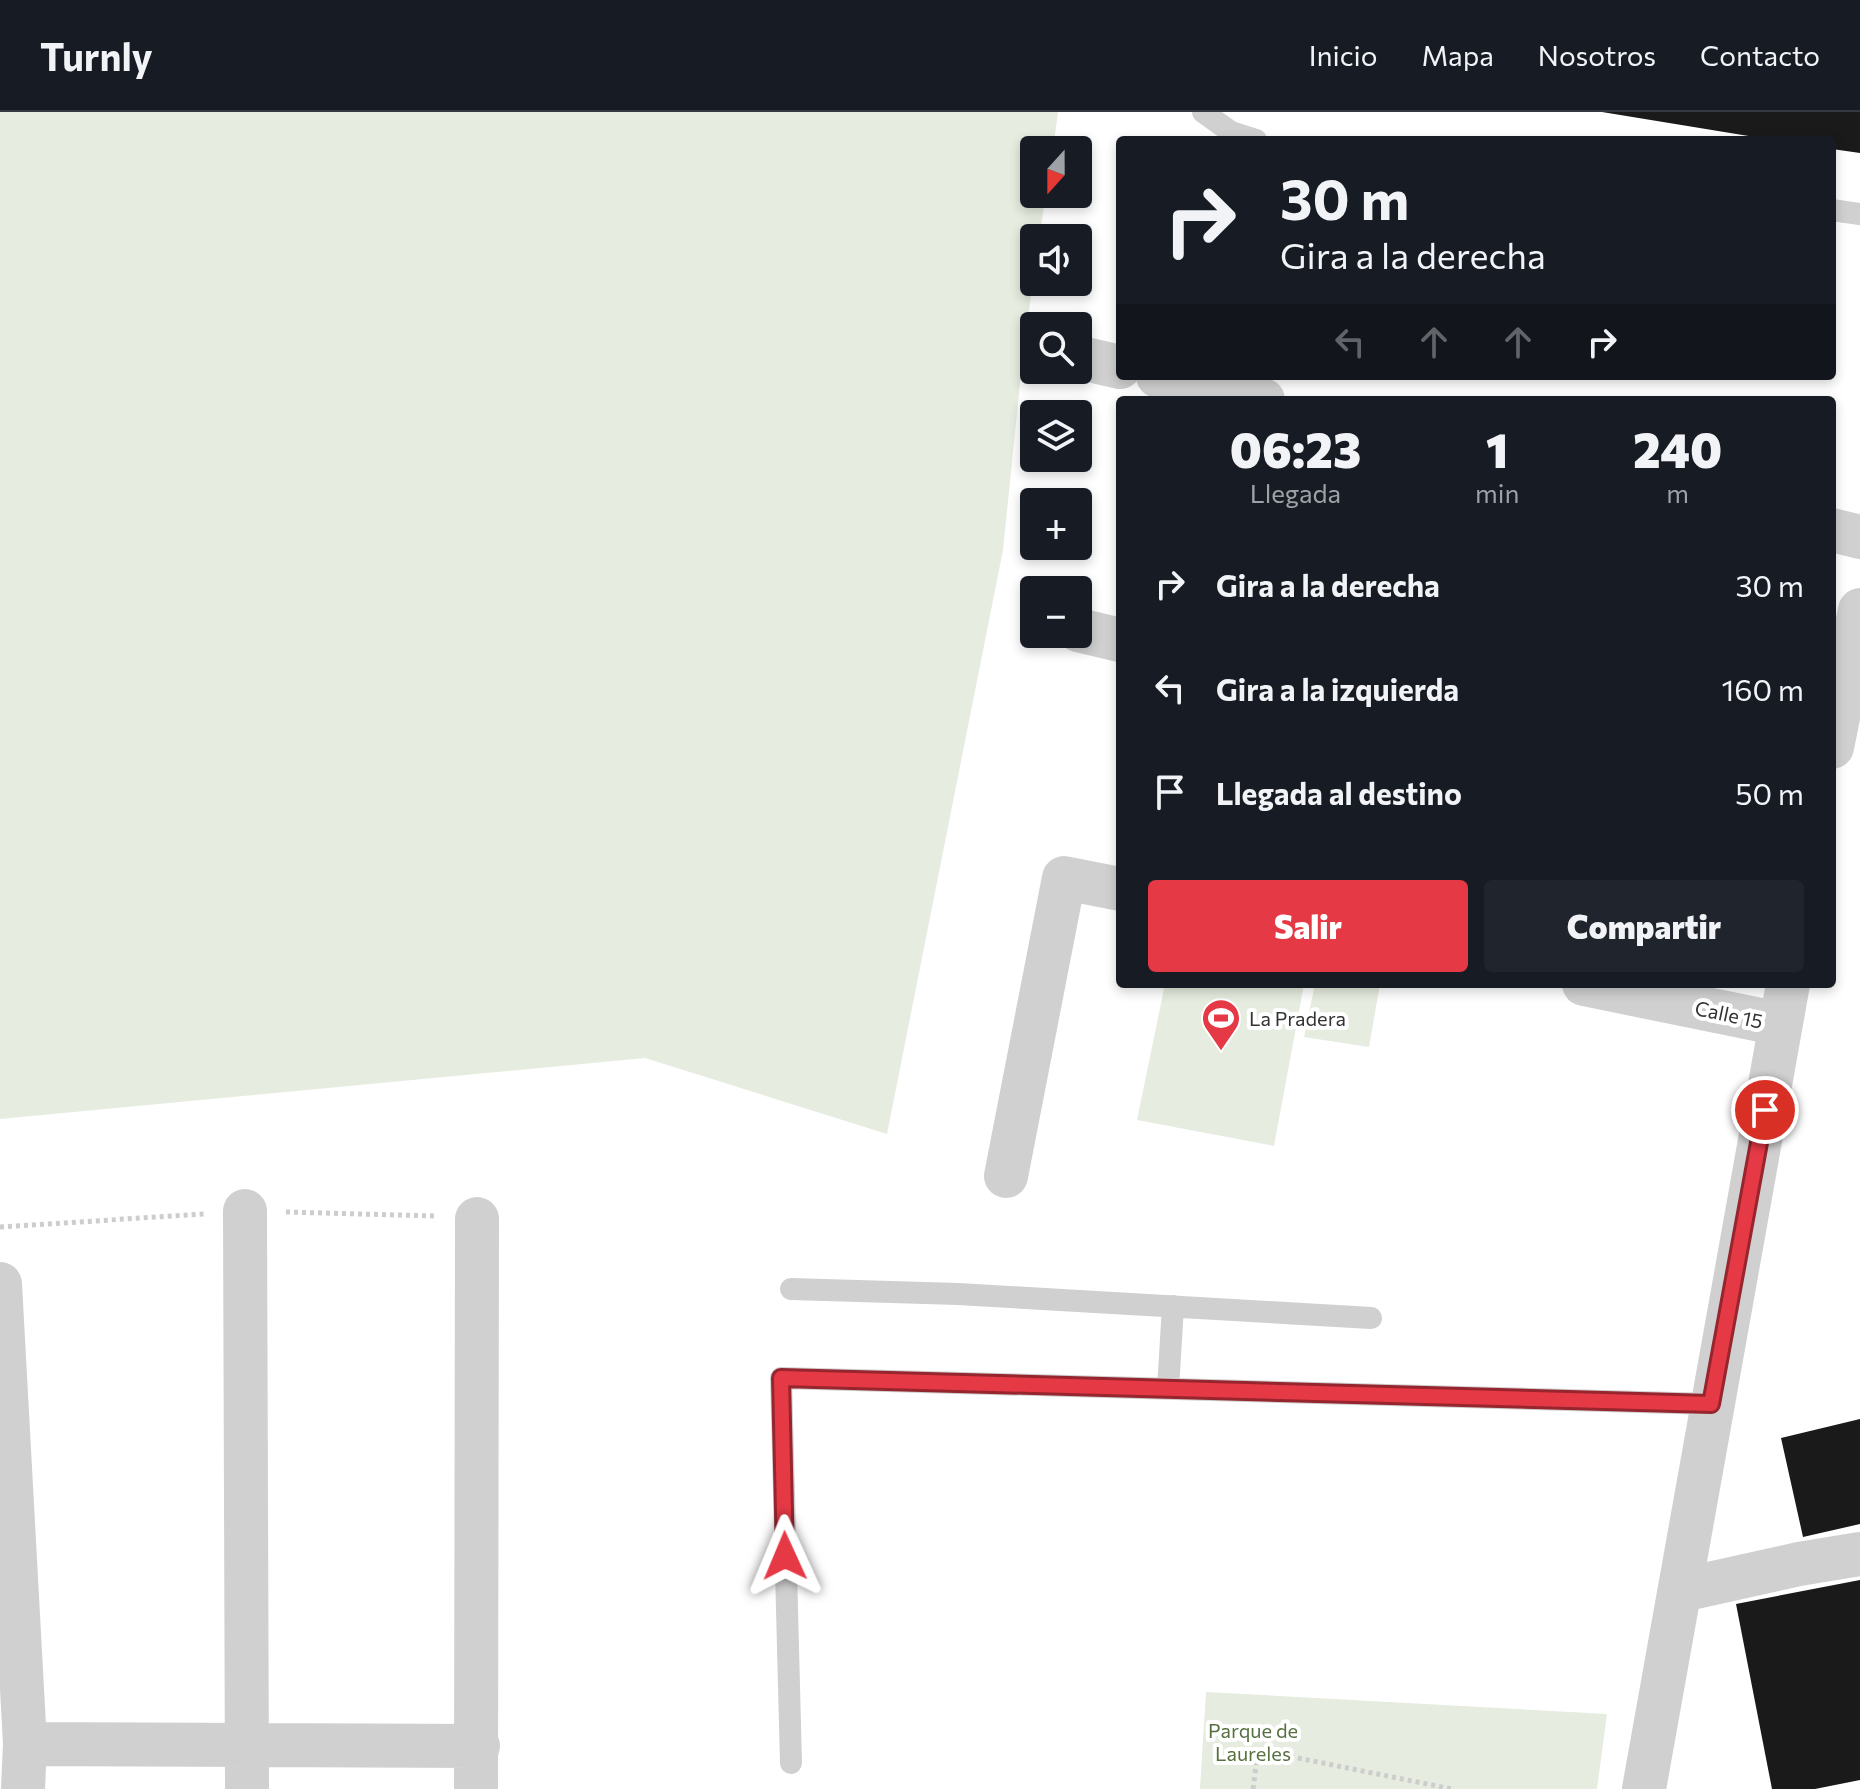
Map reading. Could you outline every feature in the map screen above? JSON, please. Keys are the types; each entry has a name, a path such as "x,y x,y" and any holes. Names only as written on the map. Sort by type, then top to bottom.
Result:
{"street":[{"path":"1176,380 1246,396"},
{"path":"1836,531 1860,537"},
{"path":"1836,727 1860,610"},
{"path":"1092,633 1116,639"},
{"path":"1006,1176 1064,878 1116,888"},
{"name":"Calle 15","path":"1624,988 1784,1004"},
{"path":"1644,1789 1682,1590 1711,1404 1784,1004"},
{"path":"245,1211 247,1789"},
{"path":"476,1789 477,1219"},
{"path":"0,1284 25,1744 23,1789"},
{"path":"1682,1590 1860,1554"},
{"path":"25,1744 478,1746"}],"lane":[{"path":"1203,112 1231,132 1244,136"},
{"path":"1836,211 1860,214"},
{"path":"791,1289 958,1294 1371,1318"},
{"path":"1168,1389 1173,1306"},
{"path":"791,1763 781,1378 1711,1404"}],"path":[{"path":"1253,1789 1258,1750 1452,1789"}],"green space":[{"path":"0,112 1058,112 1055,136 1020,136 1020,208 1044,208 1041,224 1020,224 1020,296 1031,296 1029,312 1020,312 1020,384 1003,550 887,1134 645,1058 0,1119"},
{"name":"La Pradera","path":"1164,988 1303,988 1274,1146 1137,1120"},
{"name":"La Pradera","path":"1314,988 1379,988 1369,1047 1304,1037"},
{"name":"Parque de Laureles","path":"1206,1692 1607,1714 1597,1789 1200,1789"}],"building":[{"path":"1602,112 1860,112 1860,153 1836,150 1836,136 1749,136"},
{"path":"1860,1419 1860,1524 1803,1537 1781,1438"},
{"path":"1860,1580 1860,1780 1815,1789 1772,1789 1736,1604"}],"place":[{"name":"La Pradera","path":"1221,1052"}],"route":[{"path":"785,1556 781,1378 1711,1404 1765,1110"}]}
